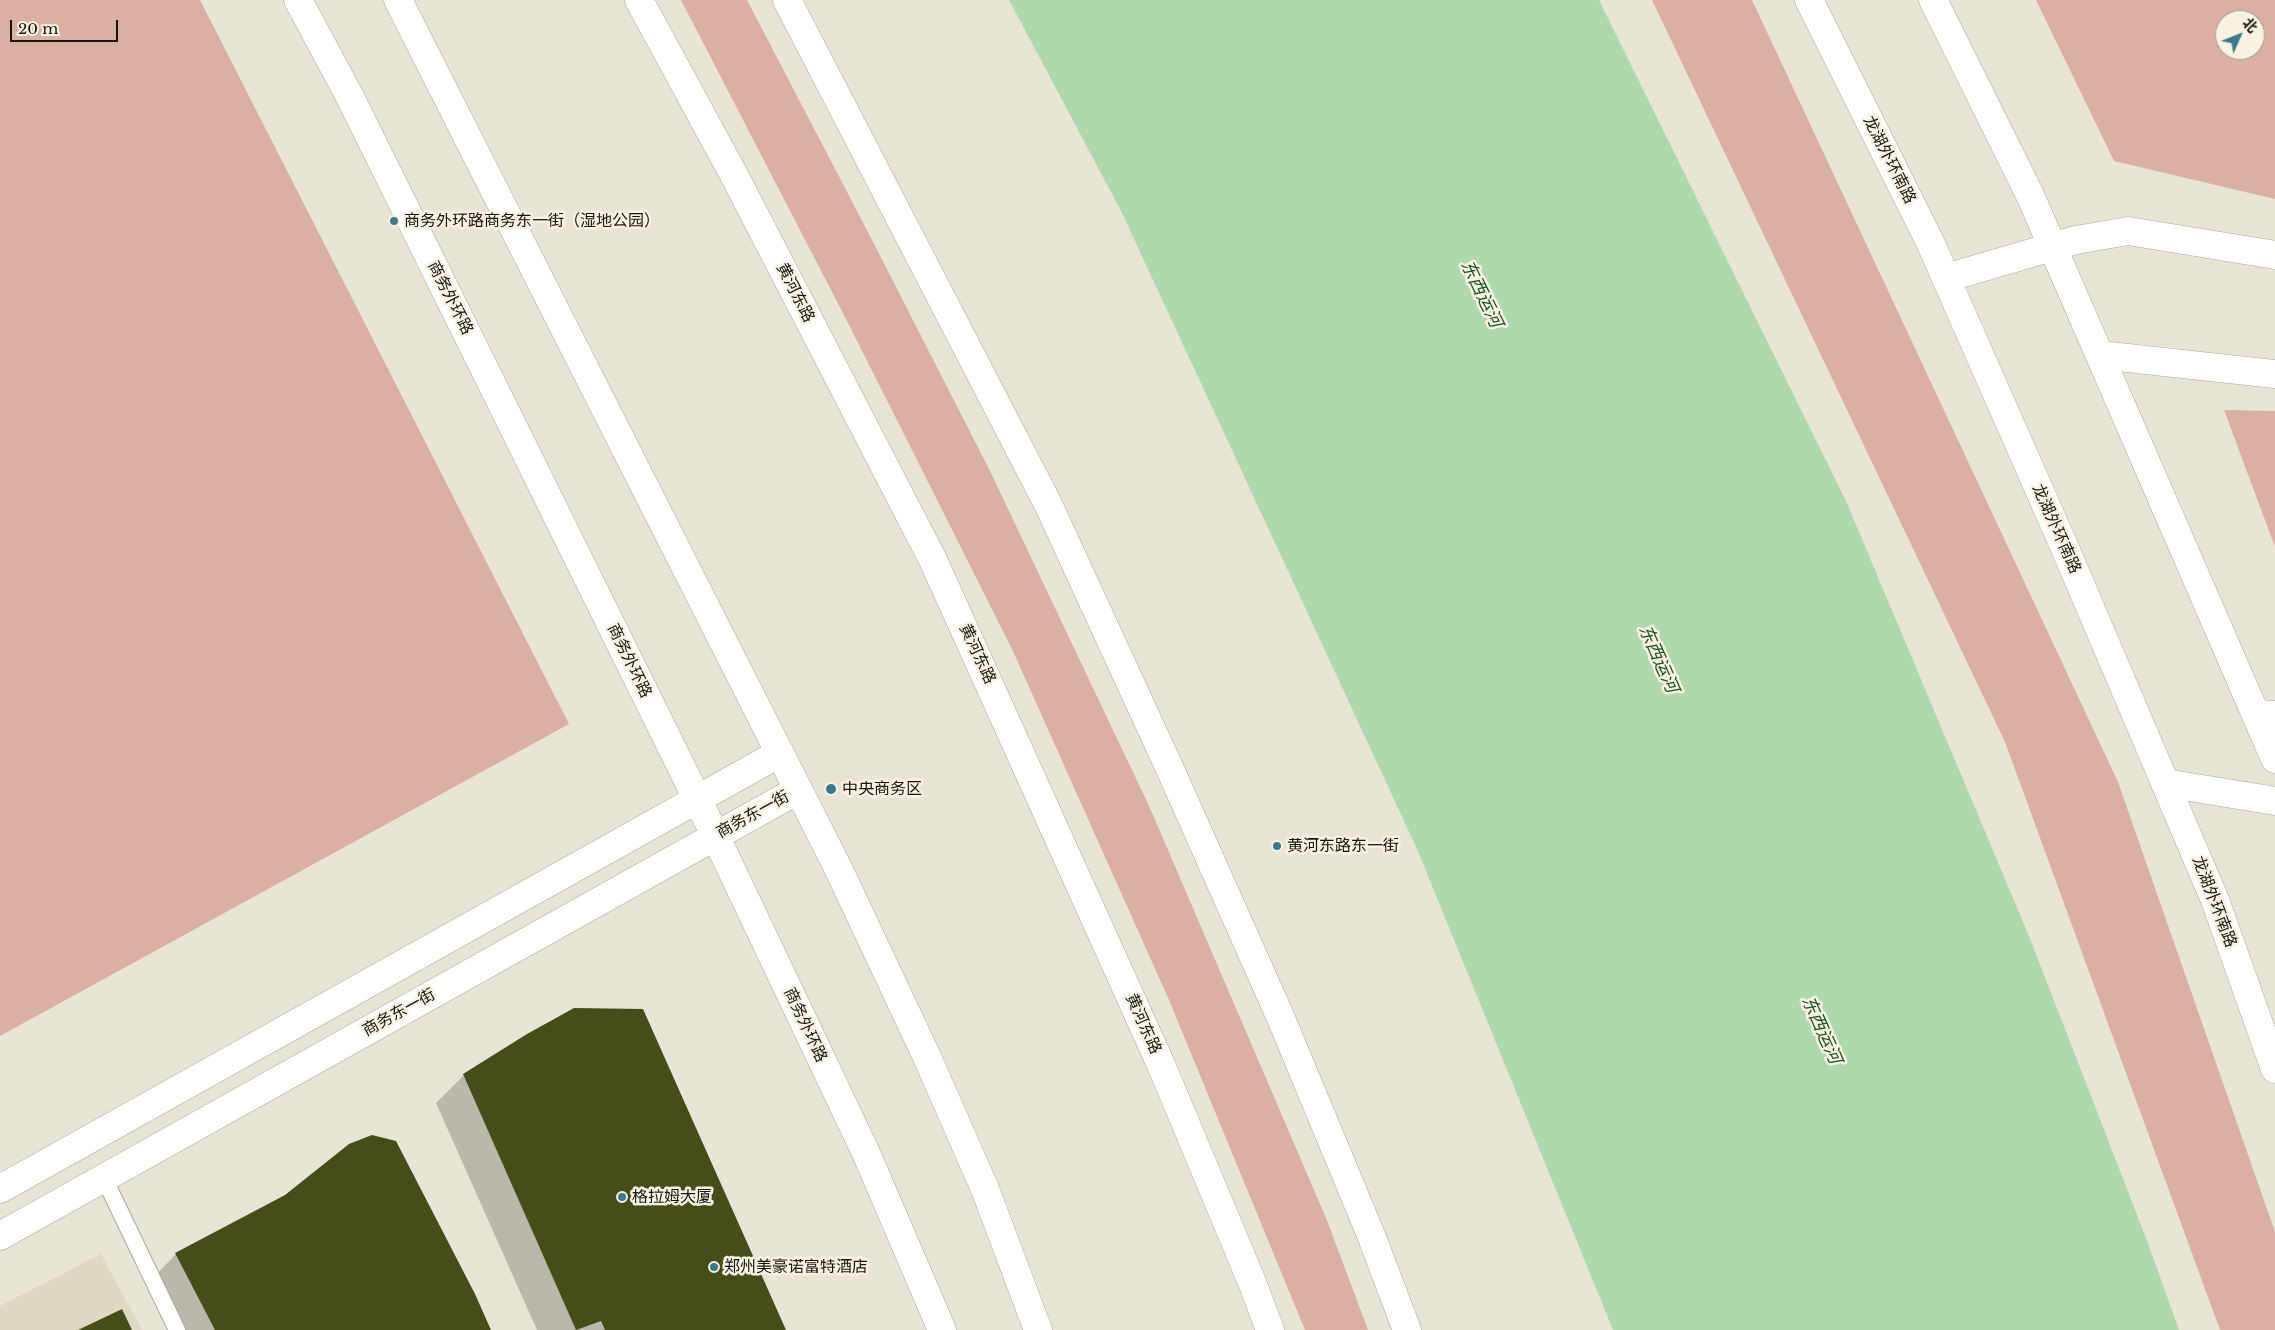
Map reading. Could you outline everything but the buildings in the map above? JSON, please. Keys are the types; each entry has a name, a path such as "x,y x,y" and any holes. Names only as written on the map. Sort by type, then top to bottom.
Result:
{"street":[{"name":"商务外环路","path":"298,0 411,219 716,836 866,1153 942,1330"},
{"path":"398,0 838,868 985,1189 1038,1330"},
{"name":"黄河东路","path":"639,0 734,175 933,560 1162,1067 1252,1282 1270,1330"},
{"path":"787,0 1048,504 1166,760 1280,1016 1372,1235 1407,1330"},
{"name":"龙湖外环南路","path":"1809,0 1930,242 1946,278 2215,900 2275,1069"},
{"path":"1933,0 2030,195 2100,355 2265,715 2275,759"},
{"path":"1946,278 2076,240 2128,231 2275,255"},
{"path":"2100,355 2275,374"},
{"path":"0,1189 780,753"},
{"path":"2165,783 2275,801"},
{"name":"商务东一街","path":"0,1236 798,790"}],"lane":[{"path":"104,1178 177,1330"}],"shaded area":[{"path":"0,0 200,0 569,724 0,1036"},
{"path":"681,0 747,0 870,236 990,471 1150,808 1326,1218 1368,1330 1305,1330 1169,1000 1012,649 846,319"},
{"path":"1652,0 1752,0 2118,782 2275,1232 2275,1330 2220,1330 2005,742"},
{"path":"2036,0 2275,0 2275,199 2114,161"},
{"path":"2224,410 2275,411 2275,547"},
{"path":"101,1254 142,1330 0,1330 0,1306"}],"water":[{"name":"东西运河","path":"1009,0 1599,0 1846,501 2029,936 2148,1243 2179,1330 1613,1330 1417,849 1121,211"}],"place":[{"name":"商务外环路商务东一街（湿地公园）","path":"394,221"},
{"name":"中央商务区","path":"831,789"},
{"name":"黄河东路东一街","path":"1277,846"},
{"name":"格拉姆大厦","path":"622,1197"},
{"name":"郑州美豪诺富特酒店","path":"714,1267"}]}
